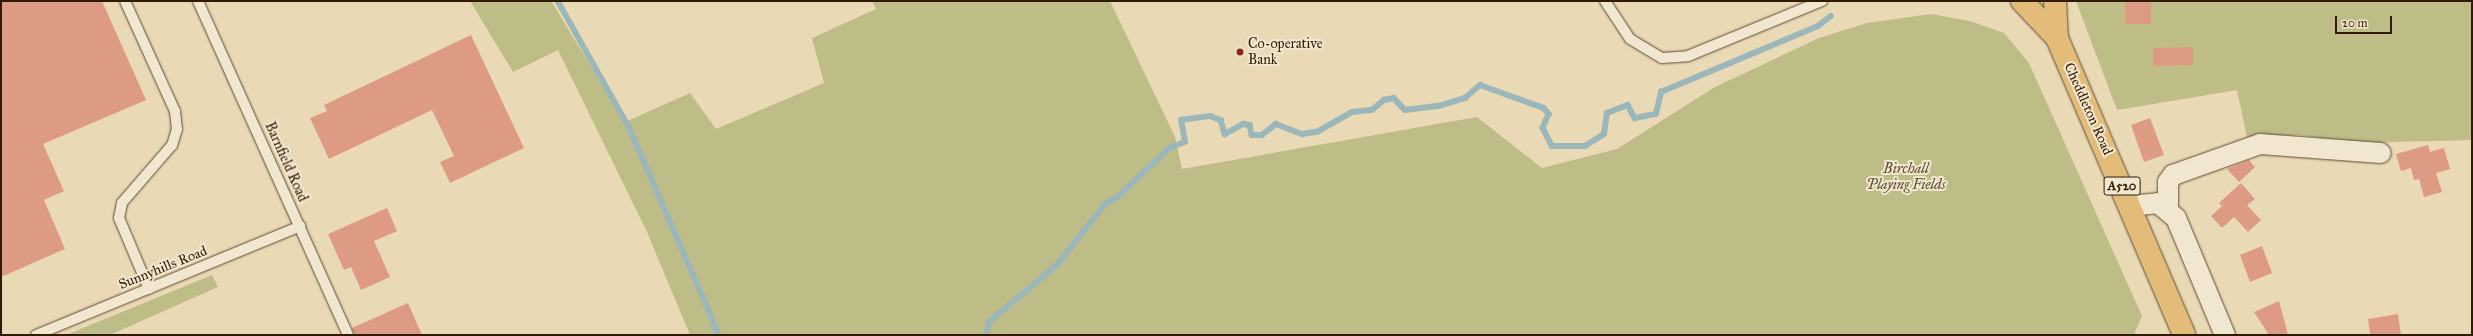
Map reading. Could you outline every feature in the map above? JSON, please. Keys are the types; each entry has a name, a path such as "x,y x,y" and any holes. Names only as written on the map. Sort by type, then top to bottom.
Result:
{"highway":[{"name":"Cheddleton Road","path":"2022,1 2057,38 2131,206 2184,335"},
{"name":"Cheddleton Road","path":"2055,1 2057,38"}],"street":[{"path":"2225,335 2194,257 2168,209 2168,182 2173,175 2260,144 2381,153"},
{"path":"2131,206 2147,202 2168,209"}],"lane":[{"path":"125,1 175,111 177,129 172,145 122,203 118,218 149,288"},
{"name":"Barnfield Road","path":"198,1 348,335"},
{"path":"1605,1 1630,39 1662,58 1688,56 1822,1"},
{"name":"Sunnyhills Road","path":"36,335 300,226"}],"green space":[{"name":"Birchall Playing Fields","path":"470,1 551,1 625,122 690,93 716,129 824,83 812,38 876,9 872,1 1110,1 1175,137 1182,169 1477,117 1542,168 1617,149 1715,87 1819,38 1867,23 1931,14 1970,21 2004,33 2029,63 2142,316 2134,335 690,335 647,232 558,50 513,72"},
{"path":"2076,1 2472,1 2472,140 2355,143 2300,135 2247,137 2237,90 2117,110"},
{"path":"212,275 218,287 110,335 66,335"}],"building":[{"path":"1,1 102,1 146,100 43,144 64,191 44,200 65,249 1,277"},
{"path":"2125,1 2151,1 2151,24 2125,24"},
{"path":"471,35 524,148 450,183 440,162 454,156 432,110 329,159 310,118 327,111 324,105"},
{"path":"2193,47 2193,65 2153,66 2153,48"},
{"path":"2150,118 2164,155 2144,162 2131,125"},
{"path":"2428,145 2430,152 2444,148 2450,169 2436,173 2442,192 2424,197 2419,179 2414,180 2411,168 2401,171 2396,154"},
{"path":"2249,160 2255,167 2239,182 2227,169"},
{"path":"2241,183 2255,199 2247,205 2261,220 2248,232 2234,217 2222,228 2211,216 2222,206 2219,203"},
{"path":"387,208 397,231 374,241 390,277 361,290 351,267 344,270 328,234"},
{"path":"2262,246 2272,273 2250,282 2240,255"},
{"path":"2279,301 2288,335 2269,335 2254,312"},
{"path":"408,303 422,335 354,335 352,328"},
{"path":"2398,314 2401,335 2370,335 2368,319"}],"waterway":[{"path":"558,1 630,129 712,318"},
{"path":"986,335 990,321 1057,265 1106,203 1118,197 1169,148 1185,142 1181,120 1210,116 1221,120 1225,134 1243,124 1250,125 1252,135 1262,135 1276,124 1302,134 1317,132 1352,112 1372,110 1384,100 1394,98 1405,110 1439,106 1465,98 1480,85 1544,108 1549,114 1543,128 1552,146 1585,146 1604,134 1607,113 1628,105 1635,118 1656,114 1661,92 1818,26 1831,16"},
{"path":"713,322 719,335"}],"place":[{"name":"Co-operative Bank","path":"1240,52"}]}
